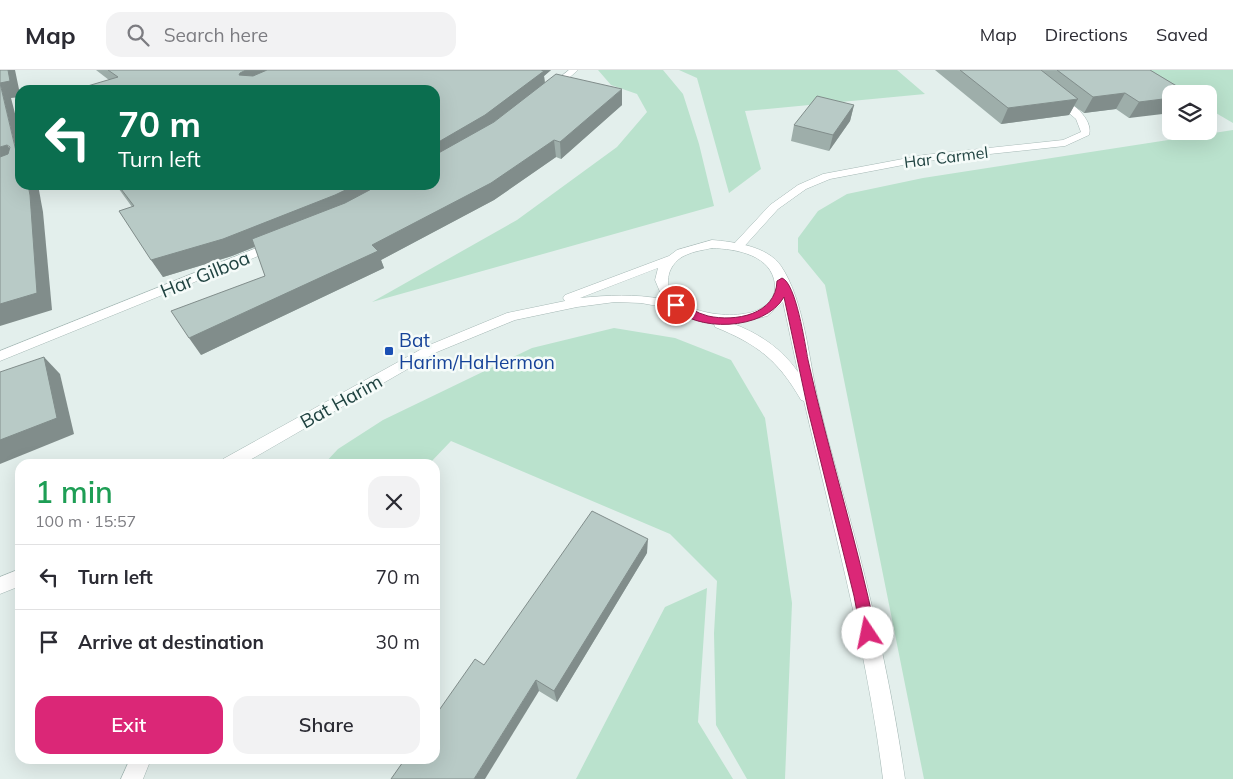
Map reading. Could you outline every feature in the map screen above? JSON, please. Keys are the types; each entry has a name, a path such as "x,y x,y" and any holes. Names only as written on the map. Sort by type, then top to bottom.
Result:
{"street":[{"path":"546,93 574,70"},
{"name":"Har Carmel","path":"737,247 774,207 802,187 827,176 924,158 1065,143 1086,133 1086,125 1081,118 1051,94"},
{"name":"Har Gilboa","path":"0,356 283,242"},
{"path":"813,410 794,374 775,353 754,337 691,314 676,305 666,294 661,283 662,271 669,260 680,252 695,246 712,244 737,247 763,257 774,267 782,281 791,303 813,410 861,596 890,742 894,779"},
{"name":"Bat Harim","path":"537,310 669,260"},
{"path":"709,320 728,322 747,319 764,313 775,304 782,292 782,281"},
{"name":"Bat Harim","path":"239,459 432,349 512,316 537,310 615,298 642,298 676,305"},
{"path":"0,586 15,579"},
{"path":"132,779 139,764"}],"green space":[{"path":"598,70 663,70 683,94 699,144 714,206 372,302 517,220 617,147 647,112 637,94 611,85"},
{"path":"679,70 897,70 925,94 745,111 761,169 729,193 697,78"},
{"path":"1146,70 1233,70 1233,123 1217,114 1217,85 1170,85"},
{"path":"1233,130 1233,779 924,779 825,285 798,252 798,238 818,211 847,194 923,178 1168,140 1217,140 1217,132"},
{"path":"614,328 675,338 731,360 765,418 792,603 785,779 747,779 716,725 714,633 717,581 670,534 451,441 434,459 329,459 338,449 383,420 532,348"},
{"path":"707,588 698,722 733,779 576,779 665,607"}],"building":[{"path":"0,70 8,70 10,81 0,83"},
{"path":"108,70 246,70 239,75 253,76 267,70 544,71 485,115 440,141 440,85 91,85 118,77"},
{"path":"960,70 1041,70 1078,99 1008,108"},
{"path":"1057,70 1150,70 1175,85 1162,85 1162,99 1139,102 1125,93 1093,97"},
{"path":"556,74 622,89 560,142 554,140 491,183 372,245 378,251 189,338 171,311 265,276 252,239 345,203 370,190 440,190 440,152 494,122"},
{"path":"0,83 15,147 15,190 29,190 30,195 37,293 0,304 0,157 8,154 10,147 7,145 0,147"},
{"path":"817,96 854,105 833,135 794,125"},
{"path":"122,190 346,190 223,239 151,260 119,211 134,206"},
{"path":"44,357 57,418 0,440 0,372"},
{"path":"592,511 648,539 554,691 536,680 474,779 391,779 402,764 440,764 440,709 475,659 484,665"}],"place":[{"name":"Bat Harim/HaHermon","path":"389,351"}],"route":[{"path":"676,305 691,314 709,320 728,322 747,319 764,313 775,304 782,292 782,281 791,303 813,410 861,596 868,633"}]}
